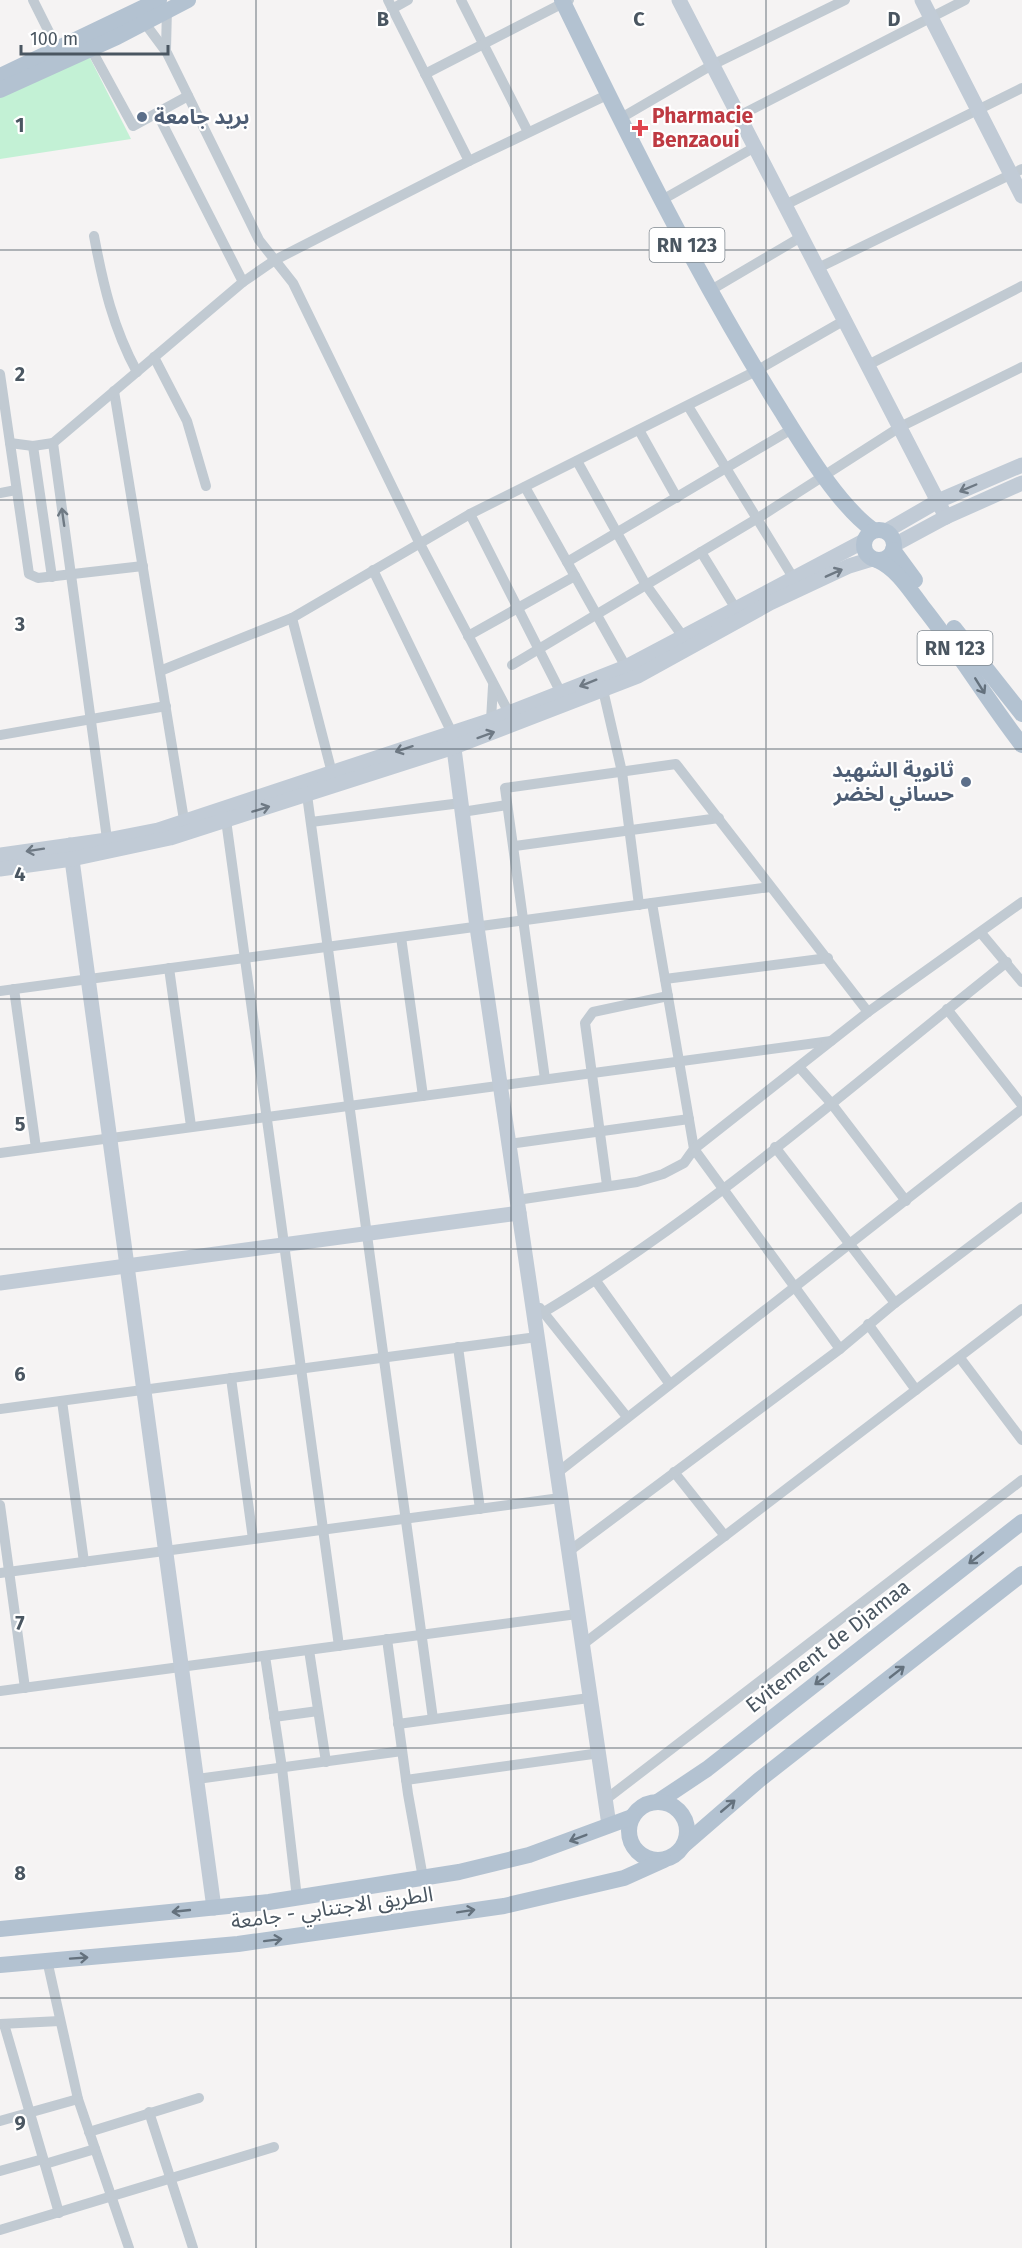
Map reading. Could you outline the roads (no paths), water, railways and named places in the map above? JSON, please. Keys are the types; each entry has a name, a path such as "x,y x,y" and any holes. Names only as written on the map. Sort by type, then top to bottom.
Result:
{"main road":[{"path":"0,90 91,49 164,4 188,0"},
{"name":"RN 123","path":"565,1 662,200 711,290 756,371 825,478 845,515 879,539 1022,714"},
{"path":"0,76 141,17"},
{"path":"879,539 887,558 875,559 866,553 879,539"},
{"name":"RN 123","path":"875,559 894,570 915,596 955,648 993,708 1022,746"},
{"name":"Evitement de Djamaa","path":"659,1802 707,1769 1022,1522"},
{"path":"684,1845 687,1833 686,1822 680,1811 671,1804 648,1803 632,1817 629,1827 635,1848 653,1860 664,1860 676,1855 684,1845 766,1774 1022,1574"},
{"name":"الطريق الاجتنابي - جامعة","path":"0,1929 297,1898 423,1878 529,1855 632,1817"},
{"name":"الطريق الاجتنابي - جامعة","path":"0,1965 249,1943 504,1906 624,1878 664,1860"}],"street":[{"path":"33,0 58,50"},
{"path":"408,0 390,4 469,161"},
{"path":"461,0 528,132"},
{"path":"679,0 946,517"},
{"path":"922,0 978,110 1016,172 1022,196"},
{"path":"739,116 965,0"},
{"path":"425,74 565,1"},
{"path":"621,118 712,65 843,1"},
{"path":"164,4 167,53"},
{"path":"141,17 167,53 259,240 293,283 419,542 512,719"},
{"path":"91,49 133,126 188,96"},
{"path":"785,205 1022,88"},
{"path":"10,443 33,446 53,443 243,282 275,260 469,161 609,94"},
{"path":"157,113 243,282"},
{"path":"662,200 755,147"},
{"path":"818,268 1016,172"},
{"path":"94,236 120,343 137,372"},
{"path":"711,290 801,237"},
{"path":"868,365 1022,286"},
{"path":"160,671 292,618 470,514 756,371 845,320"},
{"path":"154,357 185,414 206,486"},
{"path":"512,665 825,478 900,427 1022,367"},
{"path":"0,374 26,569 33,577 52,577 142,566"},
{"path":"114,391 185,827"},
{"path":"688,405 794,579"},
{"path":"567,562 727,470 792,429"},
{"path":"639,430 677,498"},
{"path":"53,443 108,845"},
{"path":"33,446 52,577"},
{"path":"577,461 646,585 684,638"},
{"path":"879,539 938,501 1022,465"},
{"path":"185,827 332,773 453,740 491,720 512,719 561,693 626,667 794,579 879,539 946,517 1022,483"},
{"path":"525,487 626,667"},
{"path":"0,493 16,490"},
{"path":"470,514 561,693"},
{"path":"701,552 736,609"},
{"path":"0,869 185,827 226,820 307,795 453,740 638,676 770,603 849,566 875,559"},
{"path":"374,570 453,740 477,927 609,1826"},
{"path":"468,636 520,609 575,576"},
{"path":"292,618 332,773"},
{"path":"491,720 493,683"},
{"path":"603,690 622,772 639,905"},
{"path":"0,735 166,706"},
{"path":"545,1079 515,846 505,788 676,764 868,1012"},
{"path":"307,795 433,1719"},
{"path":"311,822 507,805"},
{"path":"515,846 719,818"},
{"path":"226,820 339,1646"},
{"path":"0,855 71,852"},
{"path":"71,852 214,1908"},
{"path":"0,991 770,887"},
{"path":"0,1283 367,1233 518,1206 607,1185 637,1182 663,1174 684,1162 694,1149 800,1068 868,1012 1022,902"},
{"path":"652,903 694,1149 724,1187 840,1349"},
{"path":"981,933 1022,982"},
{"path":"401,937 423,1096"},
{"path":"665,979 828,958"},
{"path":"544,1312 596,1281 724,1187 1007,962"},
{"path":"169,968 191,1126"},
{"path":"14,989 36,1148"},
{"path":"607,1185 585,1023 587,1016 603,1009 668,996"},
{"path":"557,1473 1022,1107 947,1009"},
{"path":"0,1153 831,1041"},
{"path":"800,1068 831,1103 906,1200"},
{"path":"509,1144 689,1119"},
{"path":"775,1148 895,1302"},
{"path":"568,1552 840,1349 895,1302 1022,1207"},
{"path":"596,1281 669,1383"},
{"path":"531,1296 627,1417"},
{"path":"582,1645 1022,1309"},
{"path":"868,1324 916,1390"},
{"path":"0,1409 537,1337"},
{"path":"458,1347 480,1509"},
{"path":"960,1358 1022,1440"},
{"path":"231,1378 253,1539"},
{"path":"62,1401 84,1562"},
{"path":"674,1472 725,1536"},
{"path":"605,1800 1022,1480"},
{"path":"5,1573 560,1498"},
{"path":"0,1505 5,1573 25,1688"},
{"path":"0,1691 577,1614"},
{"path":"387,1639 406,1780 423,1878"},
{"path":"309,1650 326,1761"},
{"path":"265,1656 282,1767 297,1898"},
{"path":"398,1724 590,1698"},
{"path":"274,1717 318,1711"},
{"path":"197,1779 402,1751"},
{"path":"406,1780 600,1753"},
{"path":"47,1960 78,2099 129,2248"},
{"path":"59,2213 2,2024 60,2021"},
{"path":"0,2055 11,2051"},
{"path":"89,2132 199,2098"},
{"path":"0,2121 78,2099"},
{"path":"149,2112 193,2248"},
{"path":"0,2230 112,2198 274,2147"},
{"path":"0,2171 95,2149"}],"place":[{"name":"بريد جامعة","path":"142,117"},
{"name":"Pharmacie Benzaoui","path":"640,128"},
{"name":"ثانوية الشهيد حساني لخضر","path":"966,782"}]}
